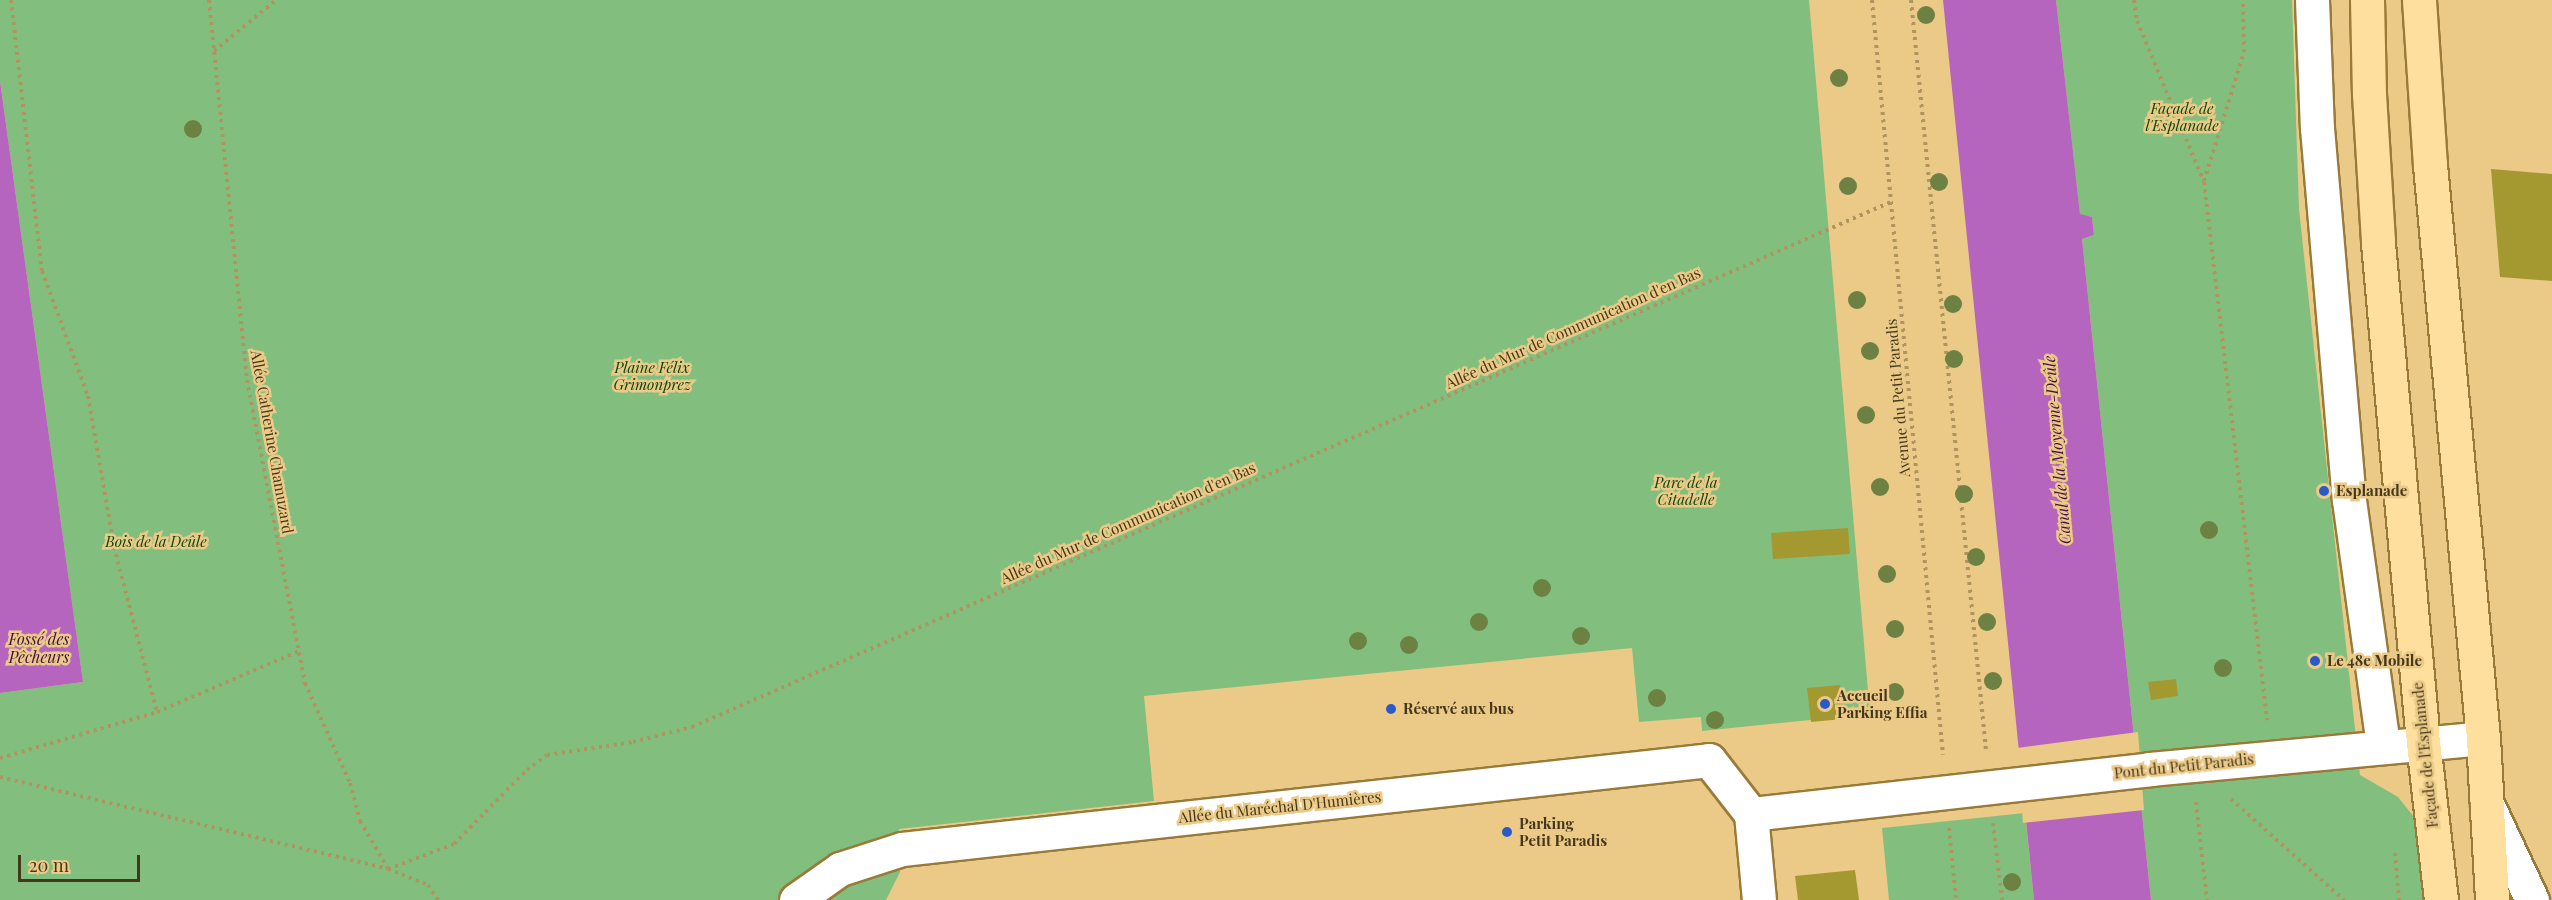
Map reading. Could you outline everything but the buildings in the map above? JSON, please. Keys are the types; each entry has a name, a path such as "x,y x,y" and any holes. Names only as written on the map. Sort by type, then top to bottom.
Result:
{"main road":[{"name":"Façade de l'Esplanade","path":"2367,0 2369,94 2378,243 2423,742 2441,900"},
{"path":"2419,0 2429,153 2483,738 2492,900"}],"street":[{"path":"2312,0 2317,128 2349,500 2383,746"},
{"name":"Pont du Petit Paradis","path":"1751,814 2150,769 2483,738"},
{"name":"Allée du Maréchal D'Humières","path":"796,900 840,869 902,849 1709,760 1751,814"},
{"path":"2487,804 2532,900"},
{"path":"1751,814 1759,900"}],"path":[{"path":"11,0 42,271 88,396 114,547 157,712"},
{"name":"Allée Catherine Chamuzard","path":"209,0 247,380 305,683 350,783 360,821 388,869"},
{"path":"214,51 276,0"},
{"name":"Avenue du Petit Paradis","path":"1872,0 1956,900"},
{"path":"1911,0 2002,900"},
{"path":"2134,0 2137,21 2204,182 2268,725"},
{"path":"2204,182 2244,52 2243,0"},
{"name":"Allée du Mur de Communication d'en Bas","path":"388,869 454,844 527,770 547,755 633,742 692,727 1891,202"},
{"path":"0,758 157,712 299,651"},
{"path":"2192,765 2207,900"},
{"path":"2192,765 2344,900"},
{"path":"0,777 388,869 428,885 438,900"}],"green space":[{"name":"Plaine Félix Grimonprez","path":"0,0 1809,0 1870,714 1702,731 1701,717 1639,722 1632,648 1144,696 1154,801 899,829 900,872 886,900 0,900 0,693 83,682 0,81"},
{"name":"Façade de l'Esplanade","path":"2056,0 2292,0 2299,209 2360,775 2398,797 2418,822 2426,900 2151,900 2082,239 2094,235 2092,217 2080,215"},
{"path":"2025,813 2034,900 1889,900 1882,828"}],"water":[{"name":"Canal de la Moyenne-Deûle","path":"1943,0 2056,0 2080,214 2092,217 2094,235 2082,239 2151,900 2034,900"},
{"name":"Fossé des Pêcheurs","path":"0,81 83,682 0,693"}],"pier":[{"path":"2138,732 2144,810 2023,823 2017,748"}],"place":[{"name":"Esplanade","path":"2324,491"},
{"name":"Le 48e Mobile","path":"2315,661"},
{"name":"Accueil Parking Effia","path":"1825,704"},
{"name":"Réservé aux bus","path":"1391,709"},
{"name":"Parking Petit Paradis","path":"1507,832"}],"park label":[{"name":"Parc de la Citadelle","path":"1686,490"},
{"name":"Bois de la Deûle","path":"156,542"}]}
